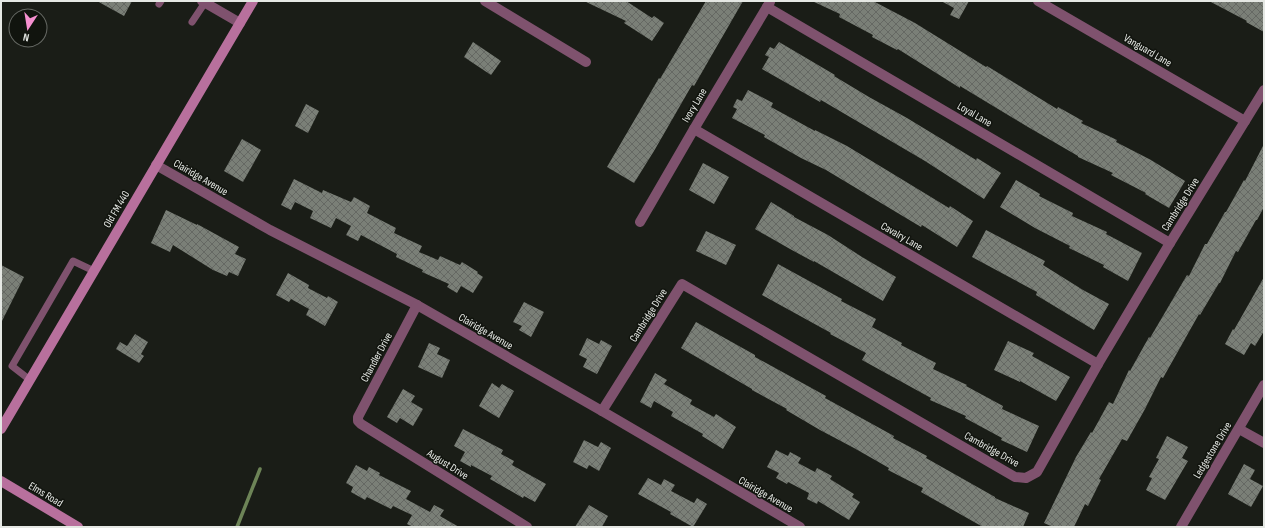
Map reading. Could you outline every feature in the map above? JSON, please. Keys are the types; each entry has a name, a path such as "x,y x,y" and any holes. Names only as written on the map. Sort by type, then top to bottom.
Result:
{"street":[{"name":"Old FM 440","path":"1,429 253,1"},
{"path":"485,1 586,62"},
{"name":"Vanguard Lane","path":"1038,1 1245,121"},
{"path":"204,2 240,24"},
{"name":"Ivory Lane","path":"640,222 769,4"},
{"name":"Loyal Lane","path":"769,4 1170,243"},
{"name":"Cambridge Drive","path":"602,411 682,284 1015,477 1026,478 1037,472 1098,364 1264,90"},
{"name":"Cavalry Lane","path":"694,129 1098,364"},
{"name":"Clairidge Avenue","path":"156,165 270,230 417,305 800,527"},
{"name":"Chandler Drive","path":"358,420 358,417 417,305"},
{"name":"Ledgestone Drive","path":"1181,527 1264,385"},
{"name":"August Drive","path":"358,420 361,424 527,527"},
{"path":"1239,428 1264,443"},
{"name":"Elms Road","path":"1,481 78,527"}],"lane":[{"path":"192,22 204,2"},
{"path":"30,380 12,366 73,262 94,271"}],"building":[{"path":"97,1 132,1 124,16"},
{"path":"584,1 626,1 652,18 654,16 664,23 652,41 624,23 626,21"},
{"path":"706,1 743,1 694,86 692,85 634,183 607,167"},
{"path":"812,1 873,1 915,23 1057,109 1058,107 1083,121 1081,123 1117,140 1116,142 1151,160 1185,181 1169,208 1145,194 1146,193 1111,175 1113,173 1078,157 960,86 960,88 898,49 897,50 872,37 873,35 839,17 840,14"},
{"path":"941,1 969,1 959,19 950,15 954,8"},
{"path":"1209,1 1264,1 1264,32 1246,22 1247,21"},
{"path":"473,42 501,61 491,75 464,57"},
{"path":"779,42 869,97 976,160 977,158 1001,173 984,199 925,161 821,100 820,102 762,69 769,57 765,55 770,47 774,49"},
{"path":"748,90 773,103 771,107 815,131 847,146 973,221 957,247 922,225 921,227 826,170 801,158 764,137 765,135 732,118 737,109 733,107 737,99 742,101"},
{"path":"306,104 319,111 308,133 295,126"},
{"path":"242,139 261,150 243,182 224,171"},
{"path":"1264,144 1264,207 1257,220 1238,252 1236,251 1220,283 1200,315 1199,314 1163,378 1161,377 1127,441 1122,439 1099,479 1101,480 1088,506 1085,504 1074,527 1053,527 1044,523 1076,457 1091,432 1092,433 1109,402 1113,404 1129,370 1130,371 1187,275 1189,276 1205,244 1207,244 1244,180 1245,181"},
{"path":"703,163 729,177 714,204 689,190"},
{"path":"294,179 322,193 323,190 351,202 354,197 370,206 367,213 396,228 394,233 422,246 419,252 438,260 440,256 460,265 462,262 483,277 473,293 461,286 457,293 447,287 449,284 422,272 423,270 396,257 397,254 361,235 358,241 346,235 351,226 336,218 331,228 310,218 313,211 295,202 291,210 281,205"},
{"path":"1016,180 1040,194 1039,196 1073,213 1072,216 1107,232 1106,234 1142,253 1128,281 1103,267 1104,265 1069,248 1070,246 1035,228 1000,207"},
{"path":"771,202 896,277 883,301 755,229"},
{"path":"166,210 197,224 239,247 235,254 246,259 238,276 229,272 227,276 213,270 173,245 170,252 151,243"},
{"path":"986,230 1045,261 1043,265 1109,304 1094,330 1036,295 1037,292 972,257"},
{"path":"706,231 736,245 726,265 696,251"},
{"path":"778,264 842,299 841,301 876,319 872,327 902,343 901,345 936,363 933,369 967,385 966,386 1003,406 1002,409 1039,426 1027,452 1001,440 1002,438 965,418 966,416 930,400 931,398 862,360 866,353 762,295"},
{"path":"1,265 24,277 1,323"},
{"path":"288,273 309,285 308,288 327,298 328,296 338,302 325,326 306,315 309,309 291,299 289,302 276,295"},
{"path":"1264,277 1264,331 1255,346 1251,343 1244,355 1225,344"},
{"path":"524,302 544,312 531,337 519,330 522,326 513,322"},
{"path":"696,322 755,355 755,357 826,396 825,398 894,436 893,438 927,456 926,458 995,498 1029,513 1023,527 983,527 921,492 923,488 888,470 889,468 820,430 786,410 787,409 681,348"},
{"path":"135,334 148,342 141,354 144,356 139,363 116,349 120,342 127,346"},
{"path":"587,338 599,344 601,340 612,346 597,374 583,367 587,359 579,355"},
{"path":"1008,341 1034,353 1032,356 1070,377 1056,401 1020,381 994,370"},
{"path":"429,343 440,348 437,354 450,360 442,378 418,367"},
{"path":"655,373 667,380 664,384 692,400 690,404 714,417 716,414 736,427 723,449 702,436 703,434 671,416 673,412 654,401 651,408 640,402"},
{"path":"492,383 499,388 502,384 514,391 499,418 479,406"},
{"path":"403,389 415,396 411,402 423,409 413,426 400,418 397,423 387,417"},
{"path":"463,429 503,450 501,454 514,461 512,465 546,484 535,502 524,496 523,498 490,479 492,476 460,461 465,452 454,446"},
{"path":"1167,436 1188,447 1182,458 1188,461 1165,500 1146,490 1152,478 1149,477 1159,459 1156,458"},
{"path":"584,440 598,447 601,442 611,448 599,471 589,465 587,469 573,462"},
{"path":"776,450 788,456 790,452 801,458 798,463 815,472 817,468 832,476 830,479 854,494 852,497 860,502 849,520 818,501 817,504 807,499 809,493 788,482 787,484 776,478 779,473 767,467"},
{"path":"1244,464 1255,470 1250,479 1263,486 1251,507 1228,494"},
{"path":"356,465 367,471 369,467 380,473 379,475 411,491 406,499 430,512 434,505 444,510 440,516 459,527 413,527 407,524 412,515 393,506 391,509 367,497 365,500 351,492 353,487 346,483"},
{"path":"648,478 661,485 664,479 675,485 671,491 694,503 697,498 707,504 693,527 670,514 671,512 638,494"},
{"path":"589,505 608,516 602,527 575,527"}],"waterway":[{"path":"237,527 260,469"}]}
